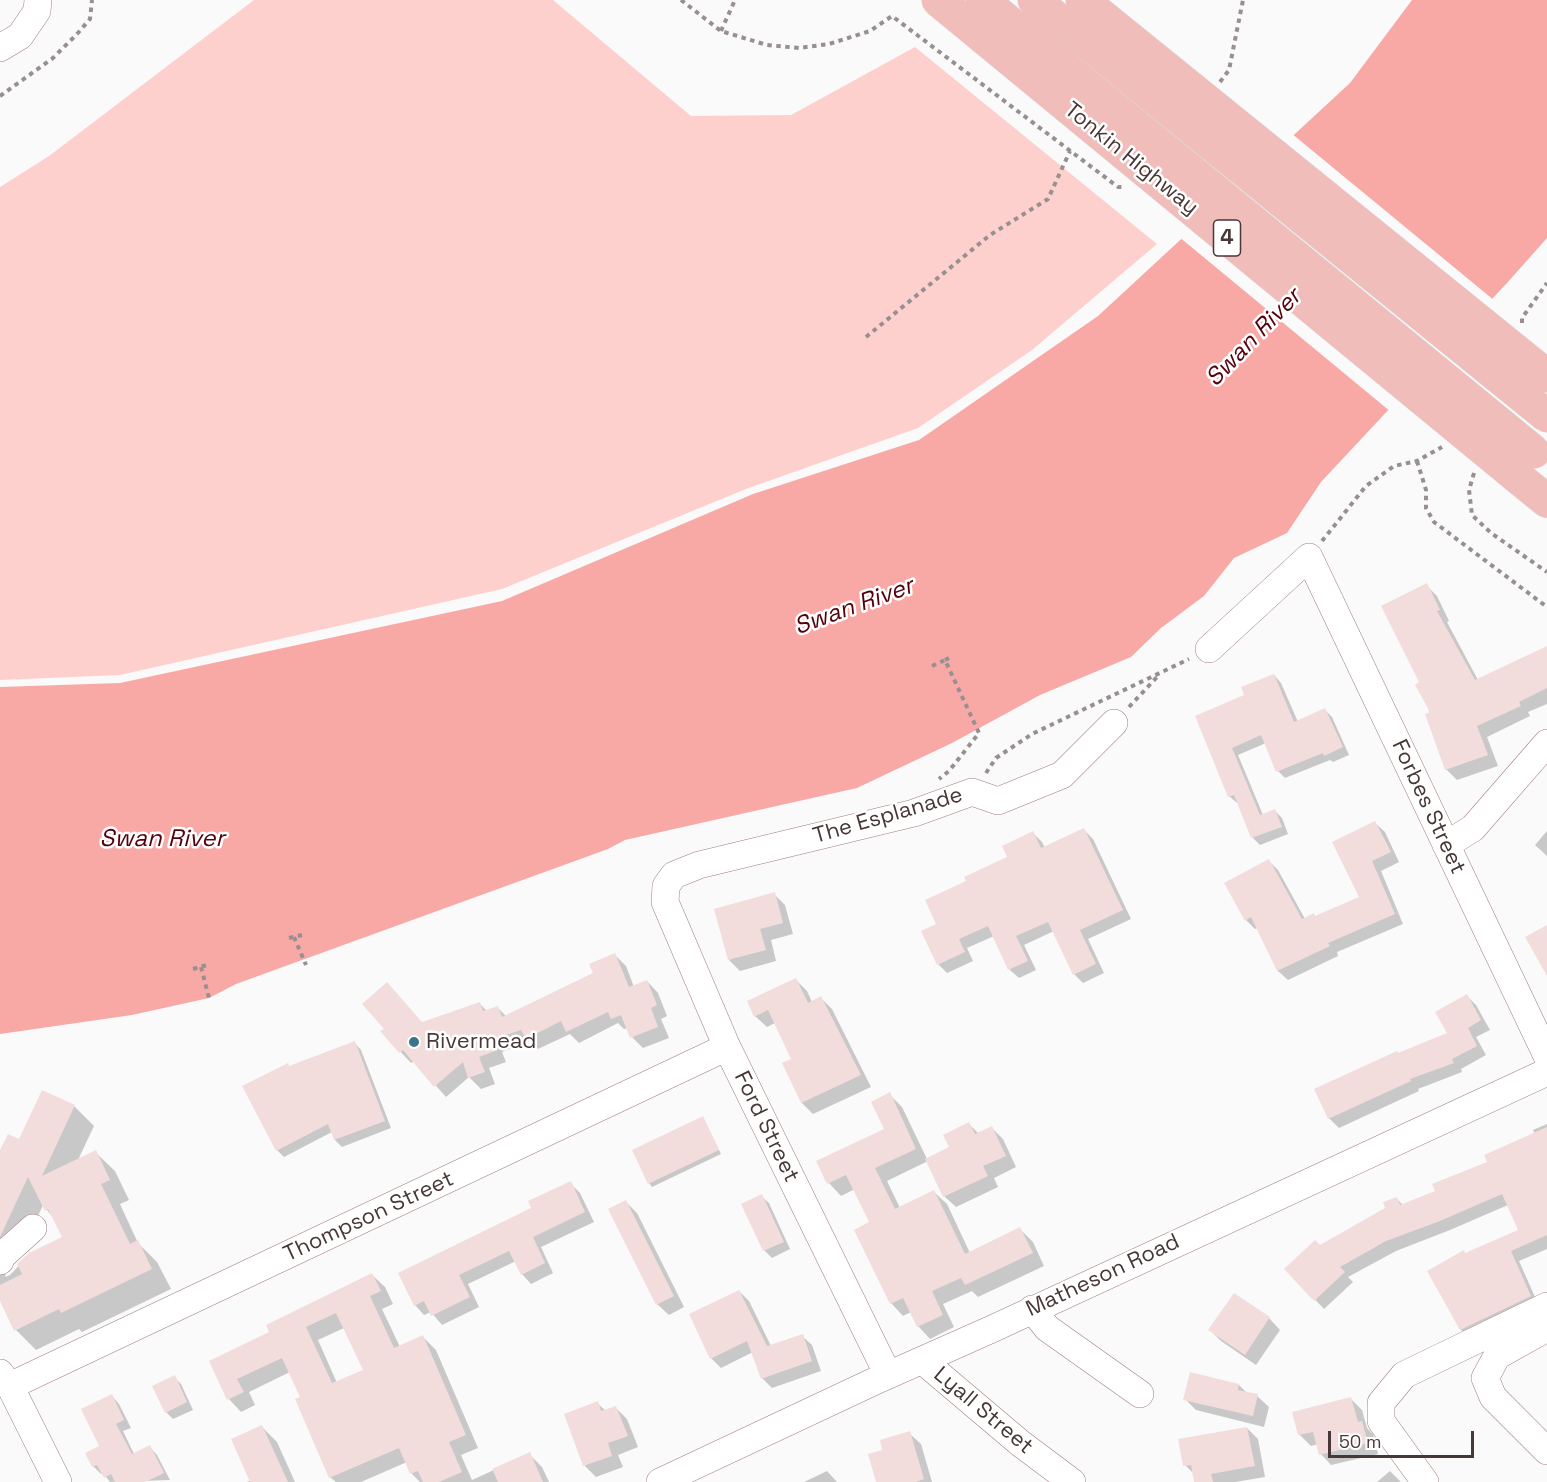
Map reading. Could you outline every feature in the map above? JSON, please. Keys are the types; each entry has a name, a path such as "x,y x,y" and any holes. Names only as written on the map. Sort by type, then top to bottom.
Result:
{"highway":[{"name":"Tonkin Highway","path":"938,0 1532,464"},
{"name":"Tonkin Highway","path":"982,0 1532,464 1546,501"},
{"path":"1034,0 1547,416"},
{"path":"1082,0 1547,376"}],"street":[{"path":"0,48 20,36 37,11 38,0"},
{"path":"1209,649 1309,557"},
{"name":"Forbes Street","path":"1309,557 1547,1056"},
{"name":"The Esplanade","path":"674,875 699,866 914,813 972,792 998,801 1062,775 1114,723"},
{"path":"1446,845 1473,828 1547,743"},
{"name":"Ford Street","path":"674,875 666,886 665,902 728,1047 888,1375"},
{"name":"Thompson Street","path":"5,1379 728,1047"},
{"name":"Matheson Road","path":"660,1482 1547,1071"},
{"path":"0,1261 2,1256 33,1228"},
{"path":"1425,1482 1381,1421 1381,1403 1404,1375 1547,1306"},
{"path":"1032,1309 1047,1328 1140,1394"},
{"path":"1547,1328 1497,1356 1485,1377 1492,1397 1547,1451"},
{"name":"Lyall Street","path":"923,1361 1020,1443 1072,1482"},
{"path":"5,1379 58,1482"}],"path":[{"path":"0,96 53,58 77,34 90,19 92,0"},
{"path":"681,0 721,31 767,45 799,48 829,44 870,31 892,16"},
{"path":"721,31 735,0"},
{"path":"1229,70 1243,0"},
{"path":"866,337 990,235 1048,199 1070,151"},
{"path":"1309,557 1366,486 1394,466 1417,461 1448,444"},
{"path":"1417,461 1426,490 1426,508 1434,522 1547,607"},
{"path":"1474,471 1469,490 1472,515 1491,533 1547,572"},
{"path":"972,792 996,758 1032,734 1209,649"},
{"path":"932,666 952,656"},
{"path":"930,785 949,771 979,732 945,660"},
{"path":"1114,723 1160,674"},
{"path":"302,935 292,938 306,965"},
{"path":"193,969 207,965"},
{"path":"201,967 209,998"}],"shaded area":[{"path":"254,0 553,0 691,116 791,115 915,47 1157,244 1032,350 918,428 746,489 502,589 120,675 0,680 0,187 49,156"}],"water":[{"name":"Swan River","path":"1412,0 1547,0 1547,238 1321,482 1287,533 1234,558 1204,596 1161,628 1131,657 1040,695 952,743 857,788 625,840 608,849 236,984 209,998 132,1015 0,1034 0,687 120,683 502,601 753,494 919,440 1098,316 1350,83"}],"pier":[{"path":"1291,133 1495,301 1391,412 1178,236"}],"building":[{"path":"1427,583 1440,610 1437,611 1475,680 1547,646 1547,688 1519,702 1521,706 1477,726 1488,755 1445,770 1425,714 1430,712 1415,685 1419,682 1381,606"},
{"path":"1274,674 1294,722 1325,708 1343,747 1276,772 1261,735 1232,748 1260,815 1275,809 1282,827 1251,838 1234,795 1228,797 1195,716 1244,695 1241,687"},
{"path":"1375,821 1391,852 1372,861 1395,914 1328,943 1330,946 1277,971 1251,917 1245,921 1224,883 1269,859 1302,919 1314,913 1315,916 1359,897 1332,842"},
{"path":"1084,828 1123,910 1080,930 1096,964 1073,975 1048,922 1016,936 1028,961 1008,970 988,926 959,939 965,952 937,965 921,931 936,924 925,900 966,881 964,877 1007,857 1002,846 1033,831 1041,848"},
{"path":"775,892 783,923 760,929 766,950 728,960 714,909"},
{"path":"1547,925 1547,976 1525,937"},
{"path":"615,953 629,987 647,980 657,1005 651,1008 658,1027 630,1038 621,1015 611,1019 608,1012 566,1032 561,1021 526,1039 521,1030 491,1040 495,1051 479,1057 485,1072 468,1078 463,1062 434,1087 403,1050 399,1053 380,1031 384,1029 362,1004 387,982 422,1022 480,1002 483,1011 498,1006 502,1017 593,973 589,964"},
{"path":"796,978 808,1003 821,996 861,1075 801,1103 782,1063 791,1059 768,1010 754,1017 747,1001"},
{"path":"1467,994 1481,1020 1468,1028 1477,1046 1452,1059 1454,1063 1410,1079 1411,1081 1328,1119 1314,1089 1397,1051 1398,1053 1447,1033 1435,1012"},
{"path":"355,1041 385,1121 334,1140 328,1124 276,1151 242,1086 288,1063 289,1066"},
{"path":"42,1090 75,1105 42,1176 96,1150 110,1180 101,1184 130,1244 138,1240 152,1269 61,1313 59,1309 14,1331 0,1301 0,1285 22,1274 17,1264 29,1253 62,1237 48,1209 45,1211 28,1177 0,1237 0,1150 8,1134 19,1139"},
{"path":"890,1092 916,1149 875,1168 895,1209 934,1190 965,1254 1020,1227 1033,1253 965,1285 961,1278 932,1291 943,1315 917,1327 903,1298 890,1304 854,1230 869,1222 846,1175 827,1184 816,1161 884,1129 871,1102"},
{"path":"703,1116 719,1150 648,1184 632,1150"},
{"path":"969,1122 975,1134 992,1126 1006,1156 983,1166 988,1176 943,1197 925,1159 949,1147 943,1135"},
{"path":"1547,1127 1547,1235 1511,1251 1531,1296 1460,1330 1427,1271 1464,1250 1465,1253 1518,1230 1502,1194 1386,1241 1340,1267 1345,1272 1314,1301 1284,1269 1315,1240 1320,1245 1385,1208 1383,1202 1397,1197 1400,1205 1435,1191 1432,1184 1487,1162 1484,1155"},
{"path":"571,1181 585,1212 533,1237 545,1263 521,1275 509,1251 459,1275 470,1297 431,1316 424,1301 414,1306 398,1273 531,1208 528,1201"},
{"path":"762,1194 784,1242 763,1251 741,1204"},
{"path":"626,1200 674,1296 656,1305 608,1209"},
{"path":"372,1273 381,1291 370,1296 394,1348 423,1335 466,1435 449,1442 462,1472 439,1482 423,1482 418,1471 410,1474 399,1448 329,1478 295,1399 300,1397 282,1358 237,1379 244,1392 227,1400 209,1361 269,1332 266,1325","holes":["336,1313 363,1370 332,1383 306,1327"]},
{"path":"739,1290 767,1346 803,1334 812,1361 761,1379 747,1341 710,1359 689,1314"},
{"path":"1234,1293 1270,1317 1245,1355 1208,1330"},
{"path":"1190,1372 1239,1384 1238,1390 1258,1394 1253,1416 1183,1400"},
{"path":"175,1375 187,1402 165,1413 152,1386"},
{"path":"112,1394 124,1420 116,1424 132,1454 150,1445 164,1473 145,1482 115,1482 111,1474 104,1478 97,1465 92,1467 85,1453 99,1446 81,1409"},
{"path":"1351,1397 1358,1422 1362,1421 1368,1443 1319,1455 1313,1432 1298,1435 1292,1412"},
{"path":"598,1401 601,1411 616,1406 628,1436 608,1443 612,1456 583,1466 564,1414"},
{"path":"262,1425 288,1482 250,1482 231,1439"},
{"path":"1247,1427 1255,1466 1211,1474 1213,1482 1194,1482 1191,1465 1183,1466 1178,1439"},
{"path":"910,1431 924,1479 916,1482 876,1482 868,1454 882,1450 880,1440"},
{"path":"530,1452 543,1482 498,1482 492,1469"}],"place":[{"name":"Rivermead","path":"414,1042"}]}
